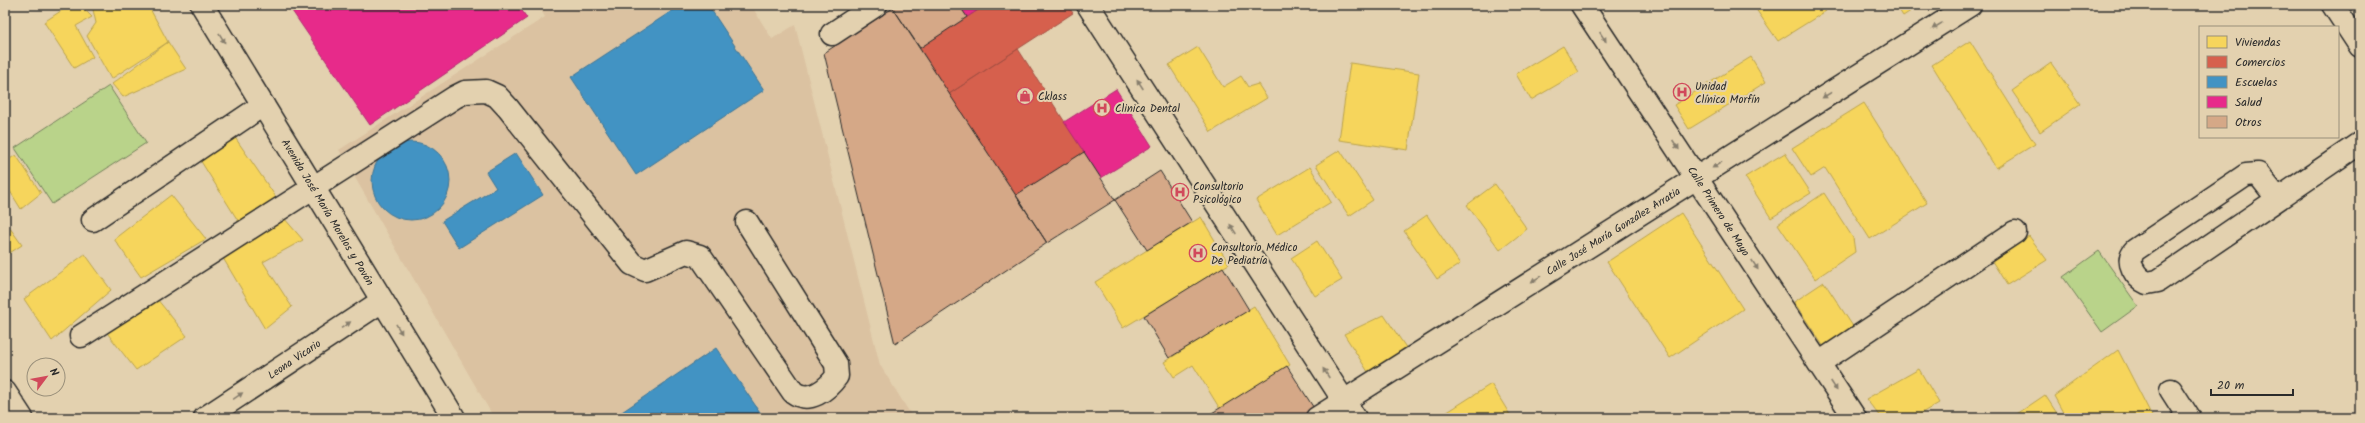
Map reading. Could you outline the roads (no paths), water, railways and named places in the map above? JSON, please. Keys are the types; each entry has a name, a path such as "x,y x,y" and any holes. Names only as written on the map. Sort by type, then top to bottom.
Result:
{"street":[{"name":"Avenida José María Morelos y Pavón","path":"202,5 454,418"},
{"path":"832,34 876,5"},
{"path":"1088,5 1349,409"},
{"name":"Calle Primero de Mayo","path":"1582,5 1855,418"},
{"name":"Calle José María González Arratia","path":"1317,418 1349,409 1697,177 1970,5"},
{"path":"2333,5 2360,46"},
{"path":"81,336 312,186 455,97 465,92 486,91 497,96 508,108 632,264 645,270 652,269 686,252 700,256 793,392 800,397 813,397 837,376 836,364 748,222"},
{"path":"93,220 263,105"},
{"path":"2277,198 2258,174 2246,175 2135,250 2130,258 2130,263 2141,280 2152,283 2360,143"},
{"path":"1819,363 2016,232"},
{"name":"Leona Vicario","path":"205,418 382,301"},
{"path":"2171,390 2189,418"},
{"path":"5,392 22,418"}],"place":[{"name":"Unidad Clínica Morfín","path":"1682,92"},
{"name":"Cklass","path":"1025,96"},
{"name":"Clinica Dental","path":"1102,108"},
{"name":"Consultorio Psicológico","path":"1180,192"},
{"name":"Consultorio Médico De Pediatría","path":"1198,253"}]}
